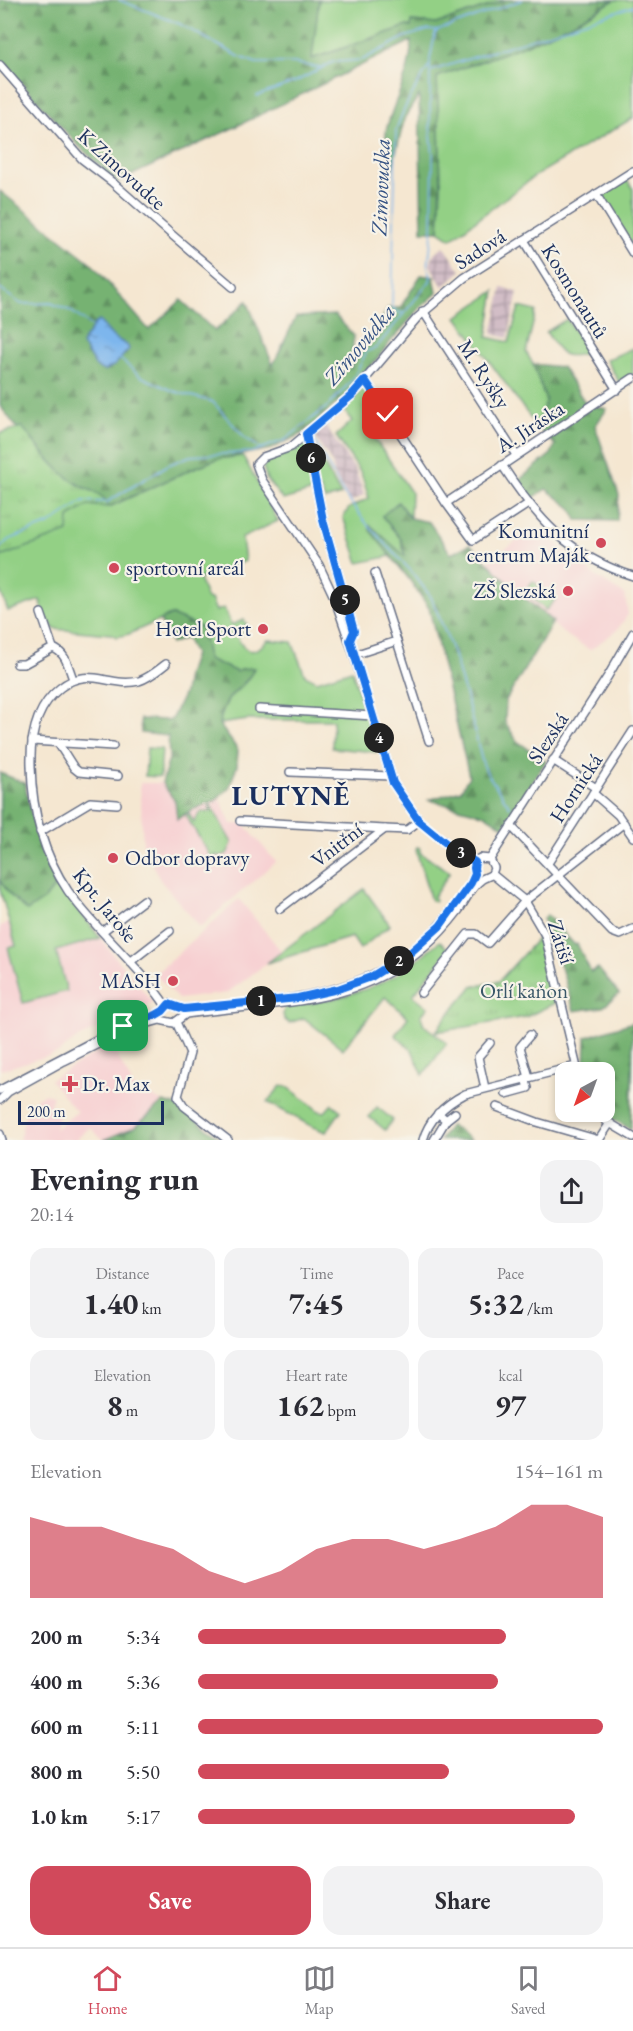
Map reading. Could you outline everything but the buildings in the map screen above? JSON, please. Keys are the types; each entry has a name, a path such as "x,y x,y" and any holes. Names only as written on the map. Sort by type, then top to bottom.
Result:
{"street":[{"name":"K Zimovudce","path":"0,65 82,159 112,182 233,287"},
{"name":"Sadová","path":"350,640 334,597 318,565 288,521 256,468 256,464 263,457 291,447 351,396 423,311 464,278 633,171"},
{"path":"596,194 633,254"},
{"name":"Kosmonautů","path":"524,240 617,390"},
{"name":"M. Ryšky","path":"423,311 516,455"},
{"name":"A. Jiráska","path":"446,502 633,378"},
{"path":"365,380 473,540 528,504"},
{"path":"306,434 323,520 354,631 350,640 391,776 401,796 419,821 475,862"},
{"path":"502,465 528,504 561,540 601,564 633,576"},
{"path":"375,573 429,741"},
{"path":"41,613 53,648 64,656 73,679 88,676 128,682 138,681 166,664"},
{"name":"Slezská","path":"490,859 633,634"},
{"path":"354,655 397,641"},
{"path":"17,664 24,664 53,648"},
{"name":"Kpt. Jaroše","path":"73,679 60,687 43,705 36,717 30,756 31,791 40,832 54,867 67,889 130,962 164,1009"},
{"path":"259,709 372,716"},
{"name":"Hornická","path":"548,863 633,731"},
{"path":"32,741 113,746"},
{"path":"58,743 74,768 80,772 118,776"},
{"path":"553,760 595,790 624,823 633,837"},
{"path":"290,772 391,776"},
{"path":"40,832 90,802 117,804"},
{"path":"240,821 385,829"},
{"name":"Vnitřní","path":"280,909 385,829 407,830 419,821"},
{"path":"421,993 468,934 476,934 488,944 525,901 624,823"},
{"path":"511,826 612,932 620,935 633,929"},
{"path":"0,1090 98,1038 173,1004 179,1008 199,1008 312,995 338,989 371,977 400,960 435,931 461,898 475,874 475,862 480,858 490,859 494,864 492,874 482,878 447,925 426,946 397,968 367,984 311,1001 199,1012 186,1014 170,1023 165,1020 150,1022 115,1036 8,1092 0,1100"},
{"path":"475,874 482,878"},
{"name":"Zátiší","path":"492,874 525,901 545,936 575,1062"},
{"path":"103,931 144,900"},
{"path":"130,962 170,931"},
{"path":"179,1008 178,1020 190,1053 178,1096 184,1106 228,1140"},
{"path":"164,1009 165,1020"},
{"path":"506,1094 528,1088 520,1047 530,1035"},
{"path":"485,1088 478,1057 490,1043"},
{"path":"423,1140 430,1124 451,1101 485,1088 555,1073"},
{"path":"497,1107 537,1122 599,1140 610,1123 633,1137"},
{"path":"438,1113 446,1120"},
{"path":"434,1140 446,1120 455,1113"},
{"path":"0,1134 2,1140"}],"shaded area":[{"path":"444,246 461,271 443,287 430,265 434,253"},
{"path":"502,288 518,292 508,338 492,334"},
{"path":"324,424 356,471 364,495 351,502 335,476 332,463 313,434"},
{"name":"ZŠ Slezská","path":"532,530 538,535 542,531 594,575 625,595 628,614 625,619 617,630 590,650 563,633 487,562"},
{"path":"140,783 162,783 175,801 177,819 219,797 231,824 244,824 276,862 200,927 160,880 143,845"},
{"path":"239,899 282,952 227,993 178,999 155,974"},
{"path":"10,923 16,946 8,949 23,1003 67,990 56,951 100,938 153,1003 78,1038 58,1053 0,1070 0,926"},
{"path":"111,1044 134,1088 163,1102 135,1127 103,1140 90,1127 76,1140 19,1140 26,1114 37,1098 44,1094 53,1096 50,1105 61,1109 55,1129 77,1112 50,1080"}],"green space":[{"path":"0,0 319,0 312,59 407,26 411,27 412,22 436,24 507,0 614,0 549,34 437,77 441,183 439,231 422,231 419,95 405,117 388,183 385,139 409,63 411,41 117,182 78,145 0,60"},
{"path":"319,0 507,0 436,24 412,22 412,27 407,26 311,59"},
{"path":"614,0 633,0 633,118 535,176 451,239 439,231 441,183 437,77 550,34"},
{"path":"627,180 633,189 633,247 600,196"},
{"path":"0,191 91,263 149,330 181,300 215,331 247,301 273,365 296,317 335,315 354,336 350,370 360,352 370,341 388,308 400,308 421,275 434,277 437,293 420,308 391,341 353,389 303,433 271,449 217,459 109,507 100,496 63,473 48,459 22,427 17,428 0,406"},
{"path":"495,291 487,337 509,342 519,307 536,311 526,352 533,364 546,401 537,427 457,317"},
{"path":"567,319 588,353 572,356 562,353 546,332"},
{"path":"633,348 633,374 621,385 606,360"},
{"path":"533,364 562,367 586,404 607,409 595,426 619,495 617,521 577,520 571,508 546,489 530,500 518,481 551,454 555,445 537,427 546,400"},
{"path":"364,388 376,404 368,411 366,426 411,492 410,518 382,516 401,539 405,557 370,530 391,556 359,563 343,517 349,508 369,498 361,473 336,436 352,421 343,409"},
{"path":"22,427 48,459 63,473 100,496 109,507 88,505 69,517 68,532 0,557 0,433"},
{"path":"302,444 313,445 341,495 325,500 320,489 283,500 267,480 263,467 270,459"},
{"name":"sportovní areál","path":"243,456 278,521 242,538 245,561 199,579 207,599 211,599 216,611 224,608 231,625 244,620 247,625 240,628 243,634 237,636 247,650 255,650 268,640 292,642 305,675 317,681 352,670 377,752 332,748 333,720 248,720 219,724 227,702 247,680 253,668 241,669 237,672 208,659 171,615 117,637 111,634 54,629 44,613 40,600 8,611 0,590 0,557 67,532 69,517 88,505 109,507 217,459"},
{"path":"398,502 410,518 429,522 451,554 470,544 512,587 553,622 506,700 505,722 517,741 546,761 504,827 486,815 429,800 461,790 469,776 429,608 370,530 370,525 405,556 401,539 382,516"},
{"path":"533,581 555,600 546,610 524,592"},
{"path":"171,615 203,628 208,659 237,672 241,669 254,668 247,680 228,700 219,724 238,750 237,766 229,788 215,801 177,819 175,801 162,783 169,759 168,736 141,733 140,719 171,720 184,693 194,654 186,638 171,644 160,620"},
{"path":"147,748 162,749 160,777 145,776"},
{"path":"0,773 25,783 30,810 38,834 58,882 45,899 27,911 0,881"},
{"path":"211,805 232,843 227,854 215,855 216,858 213,860 186,816 189,814 194,822 200,812 212,811 209,806"},
{"path":"417,847 420,848 420,853 450,872 434,896 435,902 431,901"},
{"path":"0,881 12,897 45,899 58,882 100,938 56,951 67,991 23,1003 8,948 16,946 0,890"},
{"path":"364,889 390,925 360,949 352,937 267,963"},
{"path":"547,915 575,945 577,944 591,972 598,968 619,994 603,1007 574,1011 555,947 543,919"},
{"name":"Orlí kaňon","path":"538,938 555,1003 526,1017 436,1032 472,987 499,981"},
{"path":"440,941 449,950 413,995 428,1007 421,1016 424,1025 447,1043 423,1075 412,1050 395,1035 408,1017 385,997 343,1049 304,1018 289,1023 284,1019 285,1007 349,995 394,976"},
{"path":"633,1022 631,1129 615,1121 615,1062 585,1062 586,1037"},
{"path":"281,1086 288,1087 319,1111 325,1112 332,1104 341,1111 326,1132 313,1127 267,1102"},
{"path":"163,1102 178,1106 222,1140 103,1140 135,1127"},
{"path":"377,1107 393,1120 385,1130 369,1117"},
{"path":"450,1125 470,1139 471,1140 440,1140"}],"water":[{"path":"99,321 113,337 127,345 129,349 115,365 104,371 96,367 82,344 94,324"}],"waterway":[{"path":"119,0 180,24 240,57 256,63 294,63 321,68"},
{"name":"Zimovůdka","path":"0,548 8,540 50,524 83,501 107,502 168,465 190,456 252,452 285,440 329,405 353,379 367,351 376,348 430,281 428,267 432,233 433,154 430,126 430,59 435,34 437,31 522,0"},
{"path":"431,71 633,6"},
{"path":"257,96 297,81 333,62 362,60 405,37 428,30 437,31"},
{"name":"Zimovudka","path":"403,313 396,312 392,306 396,131 406,105 429,66"},
{"path":"0,289 21,304 51,303 71,311 92,327"},
{"path":"119,358 140,376 173,391 213,402 245,438 260,448"},
{"path":"310,433 344,494 431,597 453,652 482,761 487,773 510,807"}],"place":[{"name":"Komunitní centrum Maják","path":"601,543"},
{"name":"sportovní areál","path":"114,568"},
{"name":"ZŠ Slezská","path":"568,591"},
{"name":"Hotel Sport","path":"263,629"},
{"name":"Odbor dopravy","path":"113,858"},
{"name":"MASH","path":"173,981"},
{"name":"Dr. Max","path":"70,1084"}],"district":[{"name":"LUTYNĚ","path":"291,796"}],"route":[{"path":"123,1026 156,1015 169,1004 184,1009 278,1000 328,992 371,977 411,952 440,926 469,887 475,874 475,862 447,844 419,821 393,783 350,640 354,631 323,520 306,434 351,396 365,380 388,414"}]}
